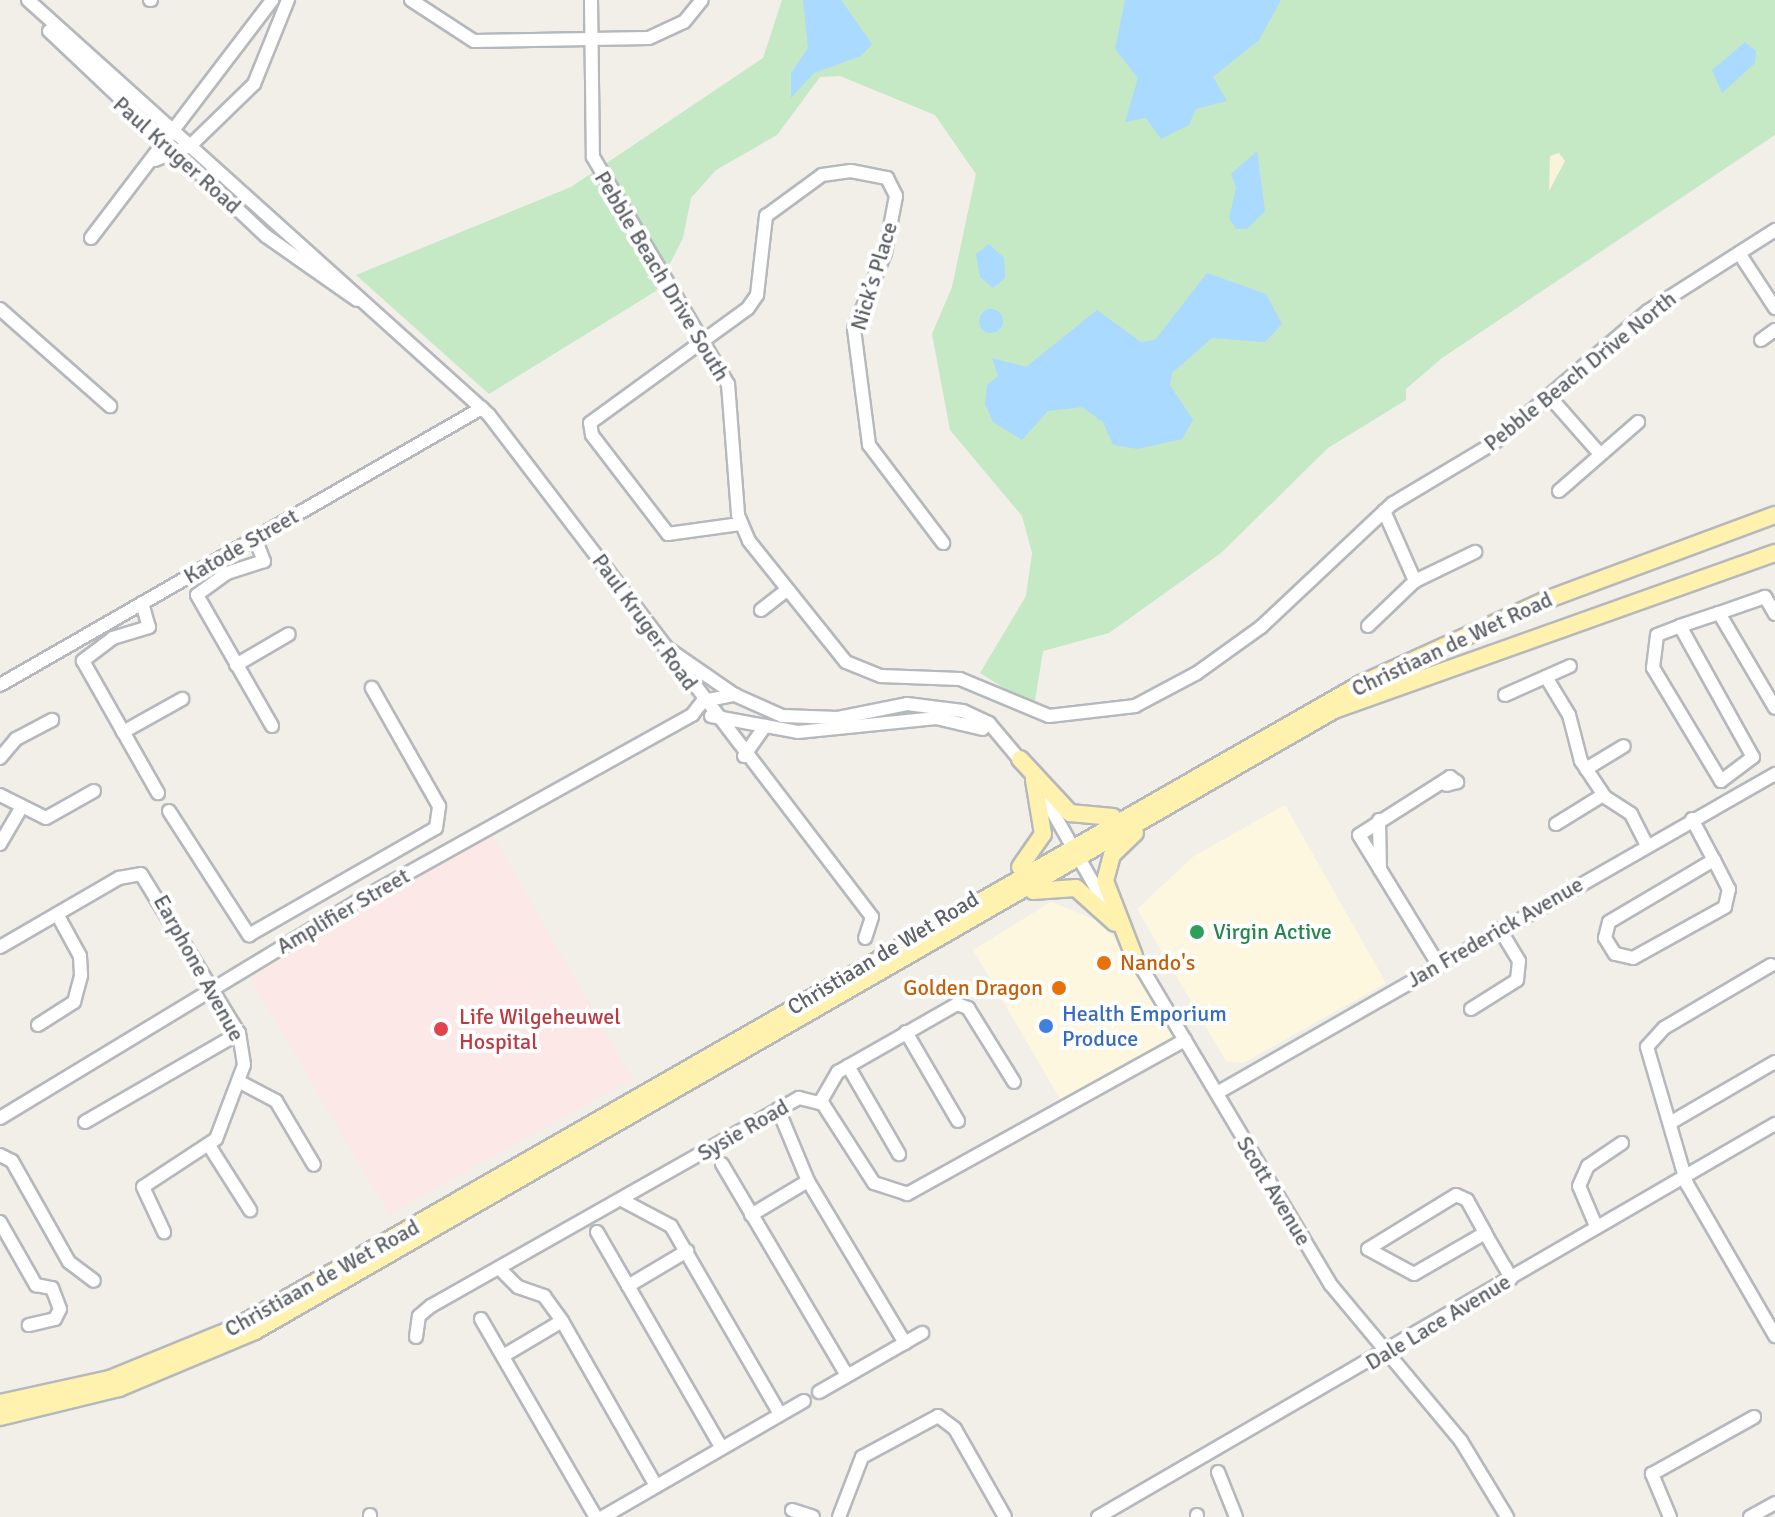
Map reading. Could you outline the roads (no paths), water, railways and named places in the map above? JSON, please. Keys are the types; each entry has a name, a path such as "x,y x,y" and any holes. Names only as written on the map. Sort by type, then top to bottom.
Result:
{"main road":[{"name":"Christiaan de Wet Road","path":"1075,851 1117,817 1438,646 1775,515"},
{"name":"Christiaan de Wet Road","path":"0,1403 110,1379 245,1323 1075,851 1178,801 1356,700 1775,553"},
{"path":"1020,759 1070,813 1117,817"},
{"path":"1001,893 1040,843 1044,825 1034,780"},
{"path":"1134,956 1108,896 1107,863 1178,801"},
{"path":"1001,893 1070,886 1118,927"},
{"name":"Christiaan de Wet Road","path":"0,1417 119,1388 255,1331 1001,893"}],"street":[{"name":"Paul Kruger Road","path":"17,0 164,143 266,236 390,322"},
{"name":"Paul Kruger Road","path":"28,0 390,322 482,408 744,756 872,917 865,938"},
{"path":"91,238 155,160 164,143 272,0"},
{"path":"155,160 177,154 190,146 254,84 288,0"},
{"path":"411,0 468,40 591,39 662,34 702,0"},
{"name":"Pebble Beach Drive South","path":"591,0 598,171 701,338 730,391 740,524 828,647 856,668 881,676 960,679 1039,714 1085,716 1135,706 1197,673 1261,627 1384,511"},
{"name":"Nick’s Place","path":"701,338 754,302 761,227 771,211 832,170 890,180 896,196 885,253 854,329 867,438 943,543"},
{"name":"Pebble Beach Drive North","path":"1384,511 1494,443 1648,311 1775,230"},
{"path":"1739,253 1775,308"},
{"path":"0,309 110,406"},
{"path":"1761,340 1775,330"},
{"path":"701,338 692,352 600,411 590,431 668,534 740,524"},
{"path":"1549,396 1600,454"},
{"name":"Katode Street","path":"0,685 482,408"},
{"path":"1559,491 1638,422"},
{"path":"1384,511 1415,581"},
{"path":"255,538 264,561 197,593 272,726"},
{"path":"1368,626 1415,581 1475,552"},
{"path":"761,610 785,591"},
{"path":"1680,626 1753,757 1721,781 1654,671 1655,638 1680,626 1770,595 1775,614"},
{"path":"142,603 149,627 113,638 83,659 158,793"},
{"path":"1719,613 1775,708"},
{"path":"236,665 289,634"},
{"path":"664,646 735,695 804,719 941,706 994,731 1020,759 1075,851"},
{"path":"1505,695 1570,666"},
{"path":"1546,677 1569,715 1586,769 1603,795 1619,803 1647,845"},
{"path":"169,811 245,934 344,881 443,819 372,688"},
{"path":"703,701 735,695"},
{"path":"123,732 182,699"},
{"name":"Amplifier Street","path":"0,1118 211,986 692,715 703,701"},
{"path":"692,715 818,733 936,718 994,731"},
{"path":"0,758 52,720"},
{"path":"744,756 765,726"},
{"path":"1586,769 1624,746"},
{"name":"Jan Frederick Avenue","path":"1217,1093 1775,774"},
{"path":"1438,964 1359,835 1379,820 1446,785"},
{"path":"0,795 46,818 94,791"},
{"path":"1619,803 1633,792"},
{"path":"1556,824 1603,795"},
{"path":"0,844 21,808"},
{"path":"1692,819 1714,860 1729,889 1725,907 1633,958 1615,954 1605,938 1609,922 1714,860"},
{"path":"1379,820 1380,870"},
{"name":"Scott Avenue","path":"1075,851 1134,956 1331,1285 1467,1449 1507,1517"},
{"name":"Earphone Avenue","path":"57,914 119,878 135,872 148,879 239,1033 246,1057 240,1082 210,1147"},
{"path":"344,881 356,902"},
{"path":"0,947 57,914 80,956 81,975 74,1002 38,1025"},
{"path":"1471,1009 1517,980 1519,961 1500,929"},
{"path":"1771,965 1664,1028 1647,1047 1688,1174 1775,1336"},
{"path":"821,1101 833,1077 848,1066 906,1032 963,1004 1014,1082"},
{"path":"906,1032 958,1121"},
{"path":"85,1122 239,1033"},
{"name":"Sysie Road","path":"416,1337 424,1311 804,1096 821,1101 869,1179 911,1193 1185,1040"},
{"path":"1670,1123 1775,1062"},
{"path":"848,1066 899,1154"},
{"path":"240,1082 276,1101 314,1165"},
{"path":"778,1109 808,1181 905,1343"},
{"name":"Dale Lace Avenue","path":"1098,1517 1388,1352 1596,1226 1775,1124"},
{"path":"1596,1226 1579,1186 1588,1166 1622,1143"},
{"path":"164,1232 143,1187 210,1147 250,1210"},
{"path":"0,1155 12,1161 69,1262 94,1281"},
{"path":"722,1164 847,1375"},
{"path":"751,1215 808,1181"},
{"path":"1485,1233 1414,1274 1368,1249 1451,1196 1467,1200 1511,1279"},
{"path":"622,1200 665,1221 687,1251 780,1414"},
{"path":"0,1222 36,1285 52,1288 60,1309 58,1317 29,1325"},
{"path":"597,1232 721,1447"},
{"path":"628,1286 687,1251"},
{"path":"500,1269 518,1287 544,1296 562,1321 656,1486"},
{"path":"481,1319 596,1517"},
{"path":"503,1356 562,1321"},
{"path":"819,1392 922,1333"},
{"path":"603,1517 804,1401"},
{"path":"839,1517 862,1457 938,1416 955,1429 1005,1517"},
{"path":"1670,1517 1649,1478 1754,1417"},
{"path":"1218,1472 1236,1517"},
{"path":"1750,1517 1775,1503"},
{"path":"792,1510 813,1517"}],"water":[{"path":"803,0 841,0 872,44 861,56 814,73 791,98 791,73 808,48"},
{"path":"1125,0 1281,0 1259,40 1213,77 1227,101 1196,109 1189,125 1161,139 1146,118 1125,122 1138,78 1115,49"},
{"path":"1745,42 1756,51 1755,63 1722,93 1712,70"},
{"path":"1257,151 1265,211 1247,229 1236,229 1229,218 1236,188 1231,174"},
{"path":"989,244 1004,258 1005,278 993,288 980,277 976,254"},
{"path":"1207,273 1266,294 1282,324 1265,342 1212,338 1172,373 1170,385 1193,420 1182,439 1138,449 1113,445 1103,422 1082,407 1048,411 1022,440 993,422 985,404 987,385 998,376 992,358 1026,367 1097,310 1141,342 1155,340"},
{"path":"991,309 999,313 1003,321 999,329 991,333 983,329 979,321 983,313"}],"place":[{"name":"Virgin Active","path":"1197,932"},
{"name":"Nando's","path":"1104,963"},
{"name":"Golden Dragon","path":"1059,988"},
{"name":"Health Emporium Produce","path":"1046,1026"},
{"name":"Life Wilgeheuwel Hospital","path":"441,1029"}]}
